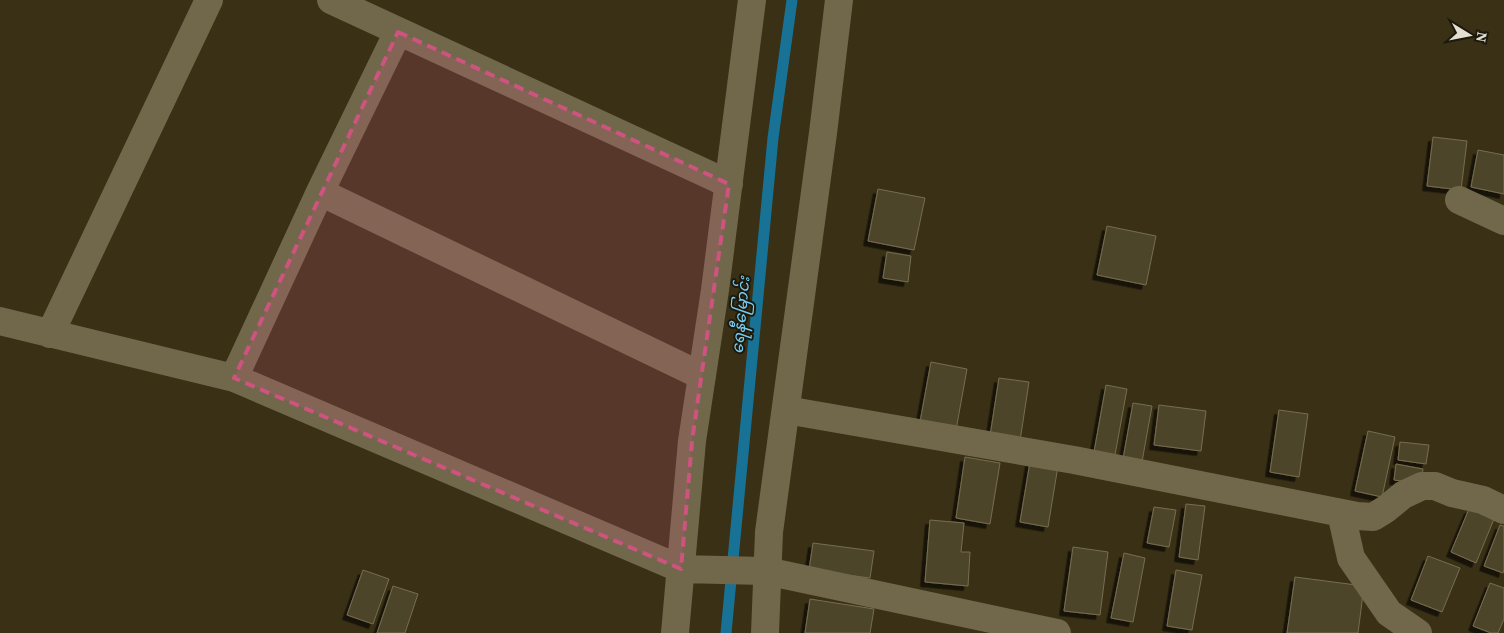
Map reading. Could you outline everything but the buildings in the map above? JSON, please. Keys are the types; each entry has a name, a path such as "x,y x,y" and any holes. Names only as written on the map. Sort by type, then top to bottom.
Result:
{"street":[{"path":"50,334 209,0"},
{"path":"331,0 729,184"},
{"path":"675,633 687,570 692,441 713,307 752,0"},
{"path":"765,633 761,570 769,532 824,133 839,0"},
{"path":"234,378 320,192 398,32"},
{"path":"320,192 702,376"},
{"path":"1458,200 1504,221"},
{"path":"0,321 234,378 687,570 761,570 1057,633"},
{"path":"786,410 1074,460 1341,514 1373,517 1403,495 1422,486 1435,486 1452,493 1483,500 1504,510"},
{"path":"1341,514 1351,558 1390,614 1418,633"}],"highlighted area":[{"path":"398,32 729,184 692,441 681,569 234,378"}],"waterway":[{"name":"ရေနီမြောင်း","path":"726,633 773,138 792,0"}]}
